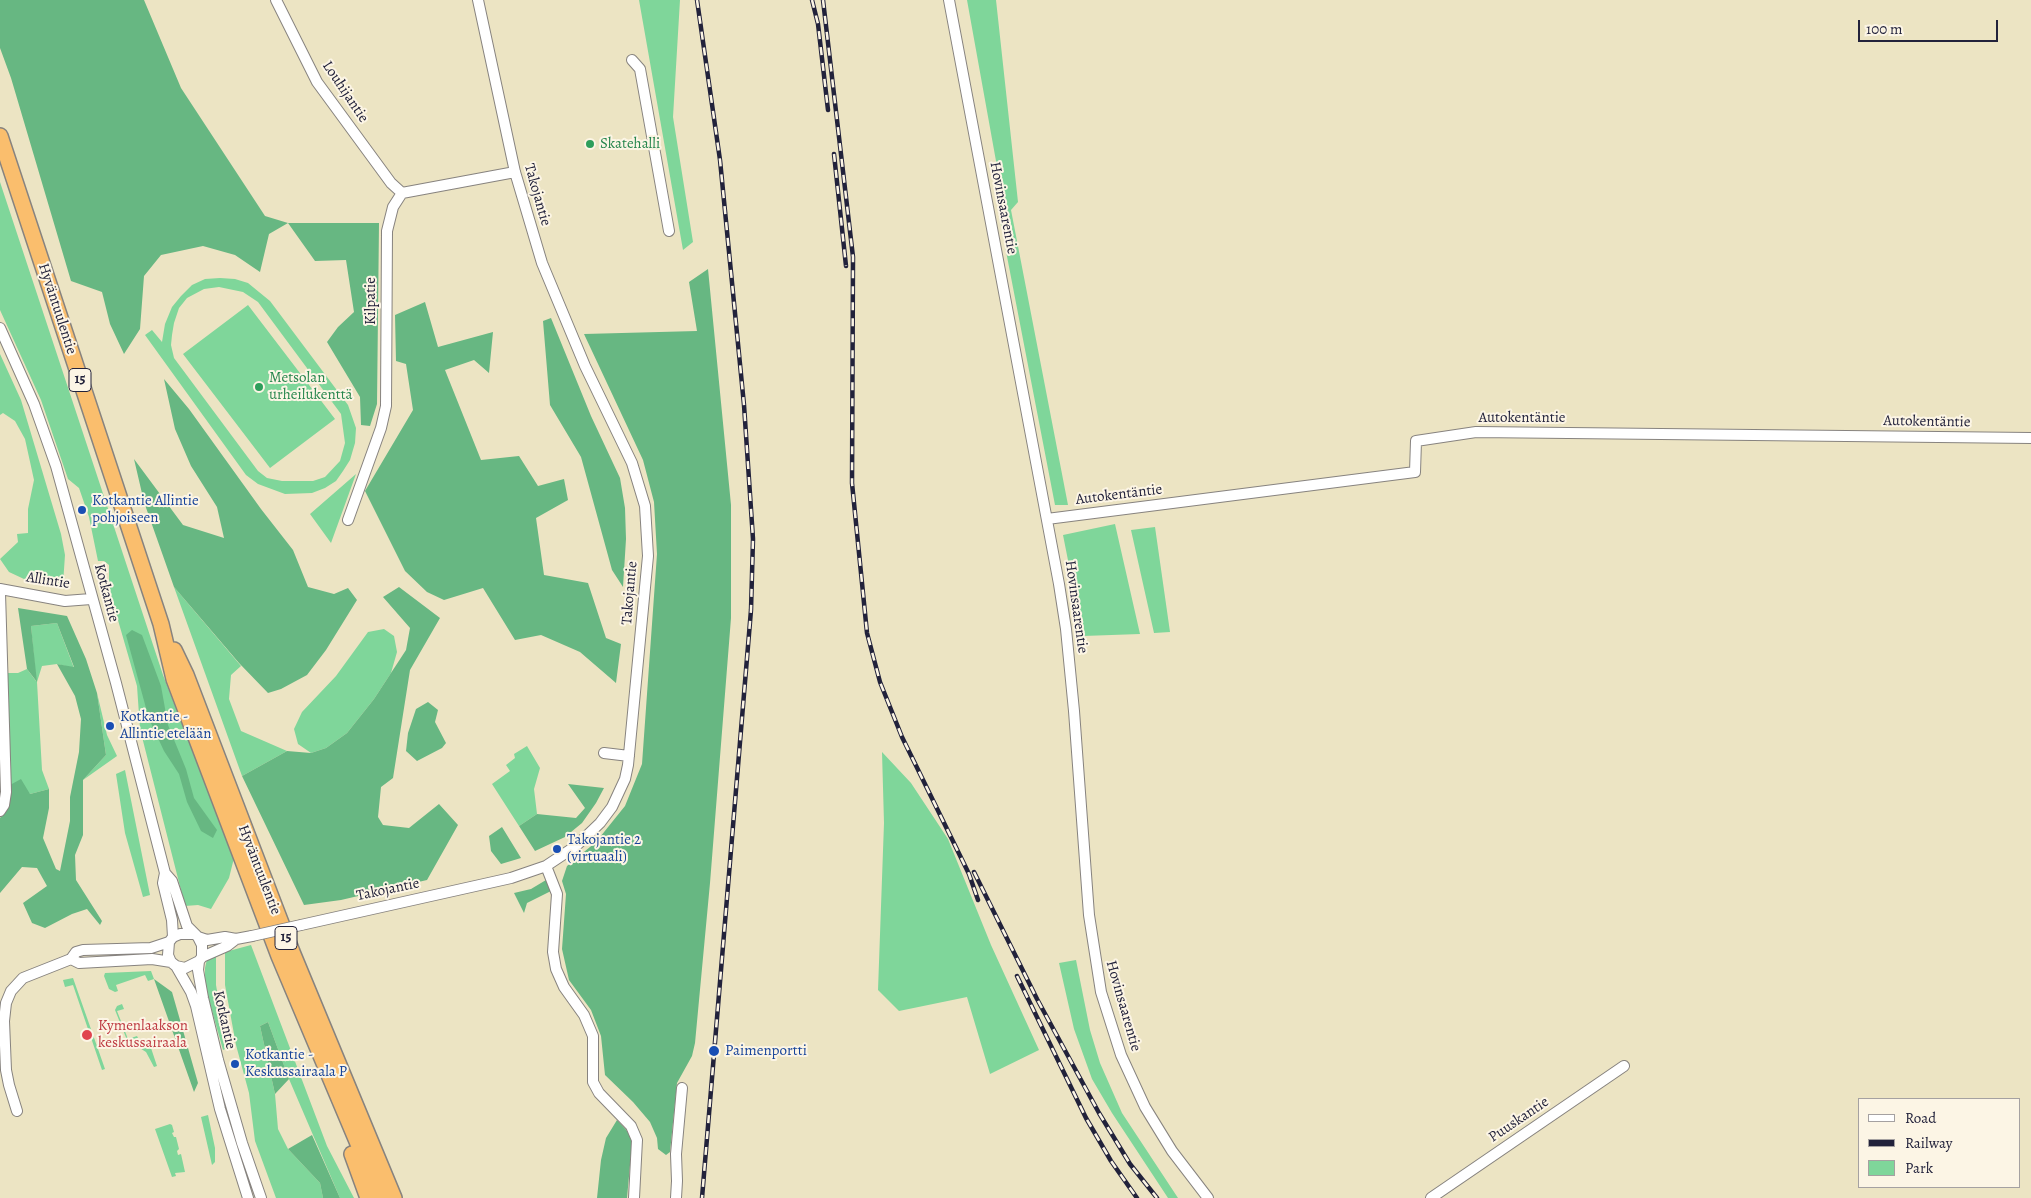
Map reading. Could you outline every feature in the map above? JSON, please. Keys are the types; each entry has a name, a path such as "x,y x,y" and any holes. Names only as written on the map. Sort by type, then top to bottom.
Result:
{"highway":[{"name":"Hyväntuulentie","path":"0,136 161,624 174,679 318,1053 381,1198"},
{"name":"Hyväntuulentie","path":"161,624 186,675 288,943 394,1198"},
{"path":"318,1053 344,1135 368,1198"}],"street":[{"name":"Louhijantie","path":"276,0 317,82 391,183 402,193"},
{"name":"Takojantie","path":"196,936 207,940 224,937 236,939 252,936 511,878 546,866 576,846 608,812 624,779 629,756 648,563 645,506 632,463 585,366 545,272 515,172 478,0"},
{"name":"Hovinsaarentie","path":"949,0 1066,629 1075,721 1088,915 1101,992 1121,1055 1145,1107 1172,1151 1208,1198"},
{"path":"632,60 640,69 669,231"},
{"path":"402,193 515,172"},
{"name":"Kilpatie","path":"348,520 381,428 386,406 387,231 393,207 402,193"},
{"name":"Kotkantie","path":"0,328 34,404 56,466 85,569 91,599 116,683 165,873 163,883 172,920 171,940"},
{"name":"Autokentäntie","path":"1047,519 1415,472 1416,441 1476,432 2031,438"},
{"path":"0,591 6,792 4,805 0,811"},
{"name":"Allintie","path":"0,591 65,601 91,599"},
{"path":"604,754 629,756"},
{"path":"546,866 557,894 553,952 556,969 564,987 584,1015 593,1036 593,1082 599,1092 632,1126 638,1140 634,1198"},
{"name":"Kotkantie","path":"165,873 172,881 185,921 196,936"},
{"path":"17,1111 8,1085 6,1070 6,1003 11,991 23,978 71,959 76,952 83,950 151,948 185,933 196,936 202,944 201,959 185,968 152,959 79,963 71,959"},
{"name":"Takojantie","path":"201,959 227,946 236,939"},
{"path":"171,940 167,950 174,964"},
{"name":"Kotkantie","path":"201,959 198,970 218,1060 242,1143 262,1198"},
{"name":"Kotkantie","path":"174,964 191,992 196,1006 220,1109 248,1198"},
{"name":"Puuskantie","path":"1432,1198 1624,1066"},
{"path":"676,1198 676,1152 682,1088"}],"green space":[{"path":"0,0 144,0 181,88 265,216 288,223 269,234 260,272 235,255 203,246 161,255 144,276 140,329 124,354 110,324 102,292 71,281 11,78 0,48"},
{"path":"639,0 680,0 673,117 693,242 683,250"},
{"path":"967,0 996,0 1018,202 1011,210 1068,505 1055,505 999,215 1005,211"},
{"path":"0,182 163,675 234,858 229,878 211,909 198,905 185,906 140,729 137,686 109,589 109,565 104,561 98,561 89,517 79,488 68,479 41,400 0,310"},
{"path":"288,223 379,223 377,404 370,426 361,425 360,397 327,342 338,327 354,312 346,260 315,261"},
{"path":"708,269 731,505 731,618 695,1043 692,1056 677,1083 670,1152 666,1155 658,1149 657,1138 650,1122 633,1102 605,1075 601,1036 591,1010 569,980 562,949 566,894 562,881 567,866 596,842 625,806 642,764 657,554 654,502 643,460 584,334 697,331 689,282"},
{"path":"205,279 235,279 248,283 270,301 348,405 356,428 355,443 350,460 343,471 336,481 325,488 312,493 285,494 258,484 246,475 145,335 152,330 162,342 165,324 172,307 192,285","holes":["219,287 243,292 258,302 341,414 345,443 340,461 325,477 313,481 282,481 267,478 258,471 174,358 171,345 174,323 179,308 187,298 204,289"]},
{"path":"425,302 438,347 493,332 489,373 474,360 445,370 481,460 519,456 538,486 564,479 568,500 536,518 544,575 588,583 606,638 621,644 616,683 580,652 541,635 515,640 483,588 444,600 427,592 405,571 365,491 413,410 406,364 396,361 395,315"},
{"name":"Metsolan urheilukenttä","path":"248,305 335,419 270,468 183,354"},
{"path":"551,318 591,416 620,478 625,508 626,539 623,587 612,570 581,457 550,405 543,321"},
{"path":"0,354 21,400 61,534 65,555 63,584 53,586 24,579 9,572 0,559 18,542 17,534 28,533 28,509 34,480 25,439 15,421 3,413 0,415"},
{"path":"164,379 189,409 293,550 308,587 334,594 348,588 357,600 326,650 307,675 281,689 268,693 239,663 174,587 144,502 134,459 183,525 224,538 217,507 191,466 175,429"},
{"path":"356,474 331,543 310,514"},
{"path":"1115,524 1140,634 1083,636 1063,535"},
{"path":"1155,527 1170,632 1154,633 1131,530"},
{"path":"174,587 241,666 231,675 229,699 241,731 287,751 242,776"},
{"path":"399,587 440,618 410,670 393,778 381,787 378,817 383,825 409,828 439,804 458,825 427,880 341,900 304,905 242,776 287,751 311,753 326,748 347,733 374,699 406,650 410,628 383,597"},
{"path":"18,608 67,616 86,659 97,693 106,755 83,780 83,835 75,855 76,880 102,921 100,925 87,909 72,914 45,928 32,923 23,903 47,886 37,868 22,867 0,893 0,818 9,806 10,785 21,779 30,794 49,789 49,808 43,838 56,869 60,871 70,821 70,797 79,752 81,719 75,696 57,664 74,667 57,623 31,626 37,682 27,669"},
{"path":"57,623 74,668 57,664 42,666 37,682 42,770 49,789 30,794 10,785 6,673 18,673 27,669 36,681 31,626"},
{"path":"384,629 394,636 397,652 391,673 374,699 347,733 326,748 311,753 298,744 294,729 302,712 336,676 368,632"},
{"path":"132,630 142,635 161,686 168,725 186,769 194,798 217,830 213,838 201,831 187,802 179,774 164,751 149,719 126,635"},
{"path":"97,693 107,735 117,756 83,780 106,755"},
{"path":"428,702 438,710 435,722 446,743 442,748 417,761 406,751 408,733 416,709"},
{"path":"527,746 540,768 534,789 537,814 519,826 492,784 510,771 506,765 515,758 514,754"},
{"path":"882,752 911,783 948,839 991,945 1039,1050 990,1074 967,997 899,1011 878,990 884,823"},
{"path":"125,770 150,895 143,897 125,833 116,774"},
{"path":"568,784 604,788 582,823 565,837 535,851 519,826 537,814 576,818 585,808"},
{"path":"502,827 521,858 501,864 491,851 489,836"},
{"path":"546,880 551,891 527,903 524,913 514,893 531,889"},
{"path":"251,945 327,1146 354,1198 340,1198 289,1079 268,1022 260,1026 275,1094 278,1129 288,1149 320,1183 323,1198 276,1198 255,1141 249,1093 236,1045 225,985 225,952"},
{"path":"216,955 216,985 227,1048 223,1050 205,986 207,959"},
{"path":"1076,960 1090,1030 1100,1063 1122,1113 1178,1198 1168,1198 1092,1079 1074,1029 1059,963"},
{"path":"151,971 154,979 148,981 145,975 116,985 118,991 115,992 109,989 104,976 105,973"},
{"path":"73,978 105,1069 102,1070 73,985 65,987 63,980"},
{"path":"154,979 172,992 198,1083 194,1092"},
{"path":"122,1004 124,1009 117,1011 128,1039 137,1036 140,1042 148,1039 157,1066 154,1067 146,1052 127,1040 115,1010 117,1006"},
{"path":"268,1022 289,1079 275,1094 260,1026"},
{"path":"208,1115 215,1148 215,1162 212,1165 201,1117"},
{"path":"617,1120 630,1134 632,1143 627,1198 597,1198 601,1160 606,1138"},
{"path":"170,1124 174,1132 172,1133 176,1137 179,1149 177,1151 178,1155 181,1154 185,1172 175,1173 176,1176 172,1177 155,1129"},
{"path":"312,1135 340,1198 323,1198 320,1183 288,1149"}],"railway":[{"path":"697,0 720,160 744,405 753,539 751,610 702,1198"},
{"path":"812,0 818,24 828,110"},
{"path":"823,0 853,257 852,483 867,633 880,682 902,737 969,874 978,900"},
{"path":"834,154 846,266"},
{"path":"974,872 1037,999 1099,1113 1130,1164 1157,1198"},
{"path":"1017,976 1086,1118 1111,1161 1137,1198"}],"place":[{"name":"Skatehalli","path":"590,144"},
{"name":"Metsolan urheilukenttä","path":"259,387"},
{"name":"Kotkantie Allintie pohjoiseen","path":"82,510"},
{"name":"Kotkantie - Allintie etelään","path":"110,726"},
{"name":"Takojantie 2 (virtuaali)","path":"557,849"},
{"name":"Kymenlaakson keskussairaala","path":"87,1035"},
{"name":"Paimenportti","path":"714,1051"},
{"name":"Kotkantie - Keskussairaala P","path":"235,1064"}]}
